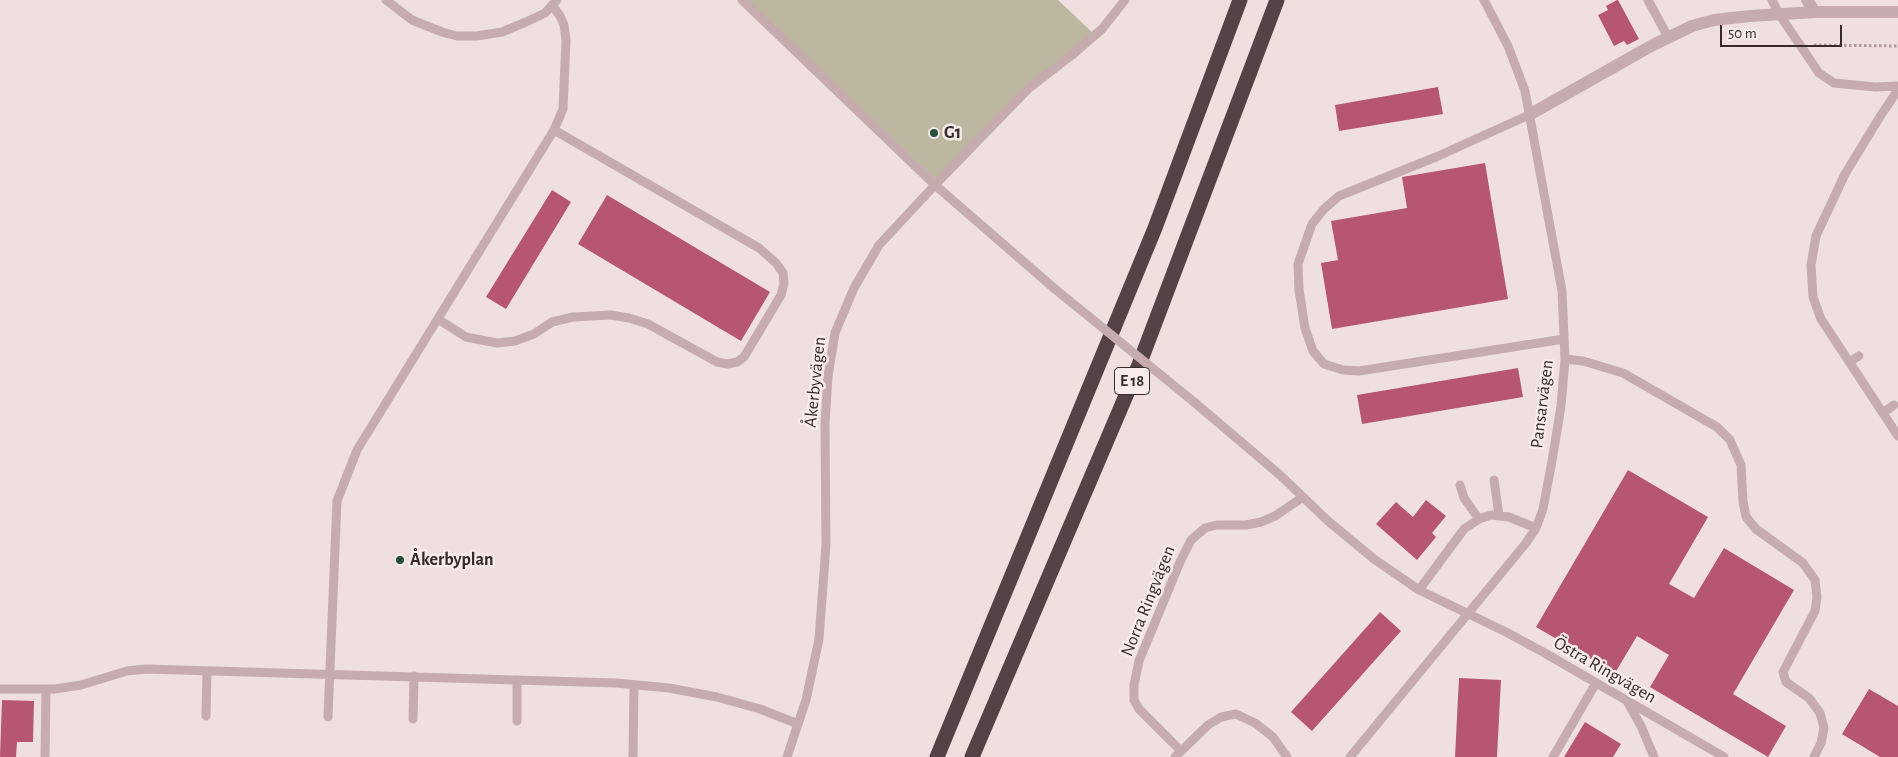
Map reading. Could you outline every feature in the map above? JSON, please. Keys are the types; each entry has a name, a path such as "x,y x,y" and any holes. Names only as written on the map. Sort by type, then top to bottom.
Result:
{"highway":[{"name":"E 18","path":"936,757 1154,228 1240,0"},
{"name":"E 18","path":"972,757 1139,365 1277,0"}],"street":[{"path":"1807,0 1815,12"},
{"path":"1529,114 1668,37 1692,26 1714,20 1779,14 1898,12"}],"lane":[{"path":"328,718 337,501 357,450 554,130 563,109 566,40 562,21 555,3 544,13 502,32 477,36 457,36 412,20 386,0"},
{"name":"Östra Ringvägen","path":"742,0 935,184 1055,289 1280,475 1328,521 1374,560 1419,590 1506,632 1724,757"},
{"name":"Åkerbyvägen","path":"787,757 806,700 819,639 826,545 828,376 835,333 854,288 879,246 935,184 1028,89 1102,29 1126,0"},
{"name":"Pansarvägen","path":"1350,757 1526,543 1536,528 1543,509 1552,461 1561,406 1565,359 1562,291 1525,91 1508,46 1484,0"},
{"path":"1648,0 1668,37"},
{"path":"1772,0 1779,14 1818,73 1834,83 1875,87 1898,86"},
{"path":"1898,90 1845,174 1816,236 1811,265 1816,286 1813,297 1821,319 1898,436"},
{"path":"1529,114 1436,158 1339,196 1324,209 1312,224 1298,264 1299,290 1305,328 1313,350 1324,364 1344,370 1359,371 1564,339"},
{"path":"438,319 466,337 497,343 515,341 534,334 552,322 594,315 611,315 648,324 717,362 727,364 737,362 744,357 781,295 784,283 783,272 776,262 759,248 554,130"},
{"path":"1827,328 1835,322"},
{"path":"1849,362 1859,356"},
{"path":"1565,359 1583,361 1622,373 1717,427 1730,440 1741,465 1743,502 1746,516 1756,529 1803,563 1815,580 1817,597 1814,610 1784,672 1786,682 1809,698 1820,713 1824,728 1821,743 1814,757"},
{"path":"1883,413 1894,405"},
{"path":"1494,480 1499,516"},
{"path":"1460,485 1464,498 1479,519"},
{"name":"Norra Ringvägen","path":"1287,757 1273,737 1255,722 1236,714 1220,717 1208,725 1178,754 1140,710 1134,700 1134,685 1139,660 1180,562 1192,540 1205,528 1217,525 1261,522 1275,516 1302,497"},
{"path":"1419,590 1464,529 1479,519 1491,515 1509,517 1536,528"},
{"path":"0,690 46,690 81,685 127,671 146,669 517,680 669,688 717,697 760,709 798,724"},
{"path":"206,716 207,671"},
{"path":"413,719 414,676"},
{"path":"517,680 517,721"},
{"path":"1553,757 1596,683"},
{"path":"633,757 634,685"},
{"path":"45,757 46,690"},
{"path":"1627,701 1645,734 1654,757"}],"path":[{"path":"1800,45 1898,46"}],"shaded area":[{"name":"G1","path":"747,0 1058,0 1093,33 936,180"}],"building":[{"path":"1617,0 1639,39 1627,45 1624,41 1614,46 1598,15 1608,10 1606,6"},
{"path":"1438,87 1443,114 1339,131 1335,105"},
{"path":"1485,163 1508,299 1332,329 1321,263 1338,260 1331,221 1407,208 1402,177"},
{"path":"552,190 571,202 506,309 486,297"},
{"path":"607,195 770,292 741,341 578,244"},
{"path":"1518,368 1523,397 1362,424 1357,395"},
{"path":"1628,470 1708,517 1669,584 1694,598 1724,548 1794,590 1733,694 1786,726 1768,757 1650,687 1669,655 1637,636 1615,673 1536,627"},
{"path":"1426,500 1446,516 1432,533 1436,537 1417,560 1376,524 1396,502 1413,517"},
{"path":"1380,612 1401,631 1312,731 1291,712"},
{"path":"1459,678 1501,680 1497,757 1455,757"},
{"path":"1869,689 1898,706 1898,757 1880,757 1842,734"},
{"path":"2,700 34,701 33,742 17,742 16,757 0,757"},
{"path":"1585,722 1621,744 1613,757 1564,757"}],"place":[{"name":"G1","path":"934,133"},
{"name":"Åkerbyplan","path":"400,560"}]}
